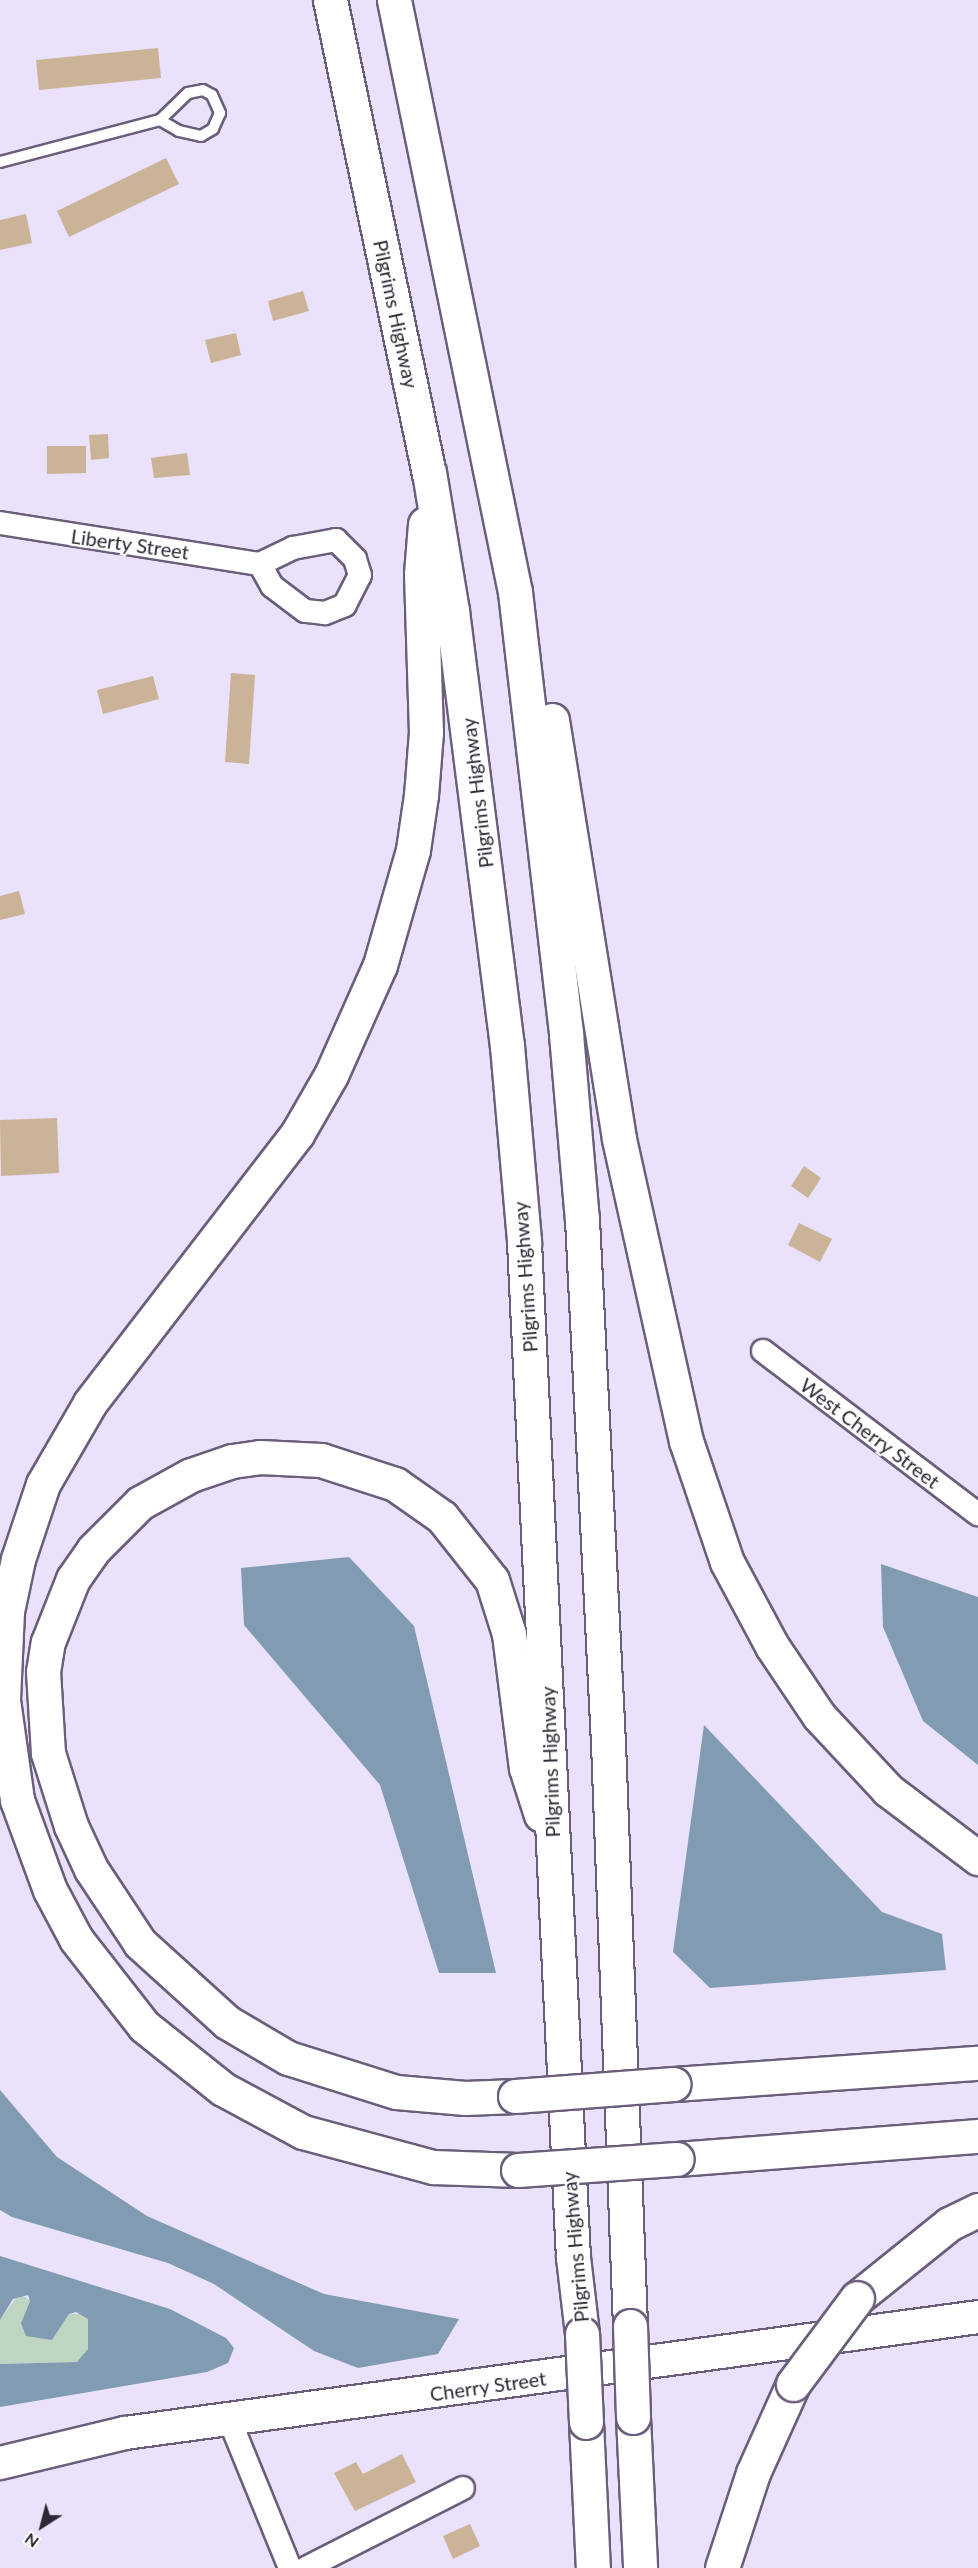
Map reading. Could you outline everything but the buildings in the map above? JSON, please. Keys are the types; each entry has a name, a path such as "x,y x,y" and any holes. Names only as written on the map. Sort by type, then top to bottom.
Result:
{"highway":[{"name":"Pilgrims Highway","path":"330,0 429,472 472,743 508,1058 535,1433 573,2257 582,2334 593,2568"},
{"path":"393,0 514,592 565,1022 582,1219 640,2568"},
{"path":"429,472 421,574 426,732 421,795 410,861 381,964 331,1075 297,1134 90,1403 43,1484 18,1559 7,1611 3,1700 17,1800 50,1890 76,1939 144,2025 224,2089 303,2132 413,2163 518,2170 978,2136"},
{"path":"514,592 550,709 619,1139 703,1499 726,1562 772,1646 819,1716 888,1790 978,1858"},
{"path":"554,1859 526,1768 509,1634 492,1580 442,1517 395,1484 321,1461 260,1457 232,1461 191,1474 140,1503 100,1542 73,1579 48,1642 43,1672 48,1753 71,1826 91,1869 140,1942 227,2022 306,2065 396,2092 465,2098 978,2063"},
{"path":"722,2568 753,2473 793,2384 856,2298 948,2224 978,2210"}],"main road":[{"name":"Cherry Street","path":"0,2463 125,2433 230,2421 978,2317"}],"street":[{"name":"Liberty Street","path":"0,523 260,564"},
{"name":"West Cherry Street","path":"763,1351 978,1514"},
{"path":"230,2421 290,2568"},
{"path":"306,2568 463,2488"}],"lane":[{"path":"0,162 160,120 176,100 203,90 212,95 220,113 213,129 201,136 179,131 160,120"}],"green space":[{"path":"19,2294 30,2300 21,2323 52,2340 69,2314 83,2314 88,2319 88,2349 83,2358 77,2362 0,2364 0,2320"}],"water":[{"path":"349,1557 414,1626 496,1973 439,1973 380,1785 244,1625 241,1568"},
{"path":"881,1564 978,1597 978,1765 923,1721 883,1627"},
{"path":"704,1725 882,1912 942,1934 946,1970 710,1988 673,1952"},
{"path":"0,2090 57,2157 147,2216 324,2294 459,2319 438,2354 358,2368 314,2351 214,2284 168,2263 12,2217 0,2210"},
{"path":"0,2256 170,2309 226,2338 234,2348 228,2363 207,2372 0,2407 0,2364 77,2362 88,2349 88,2319 76,2312 69,2314 52,2340 26,2336 21,2323 30,2301 28,2295 13,2299 0,2320"}]}
